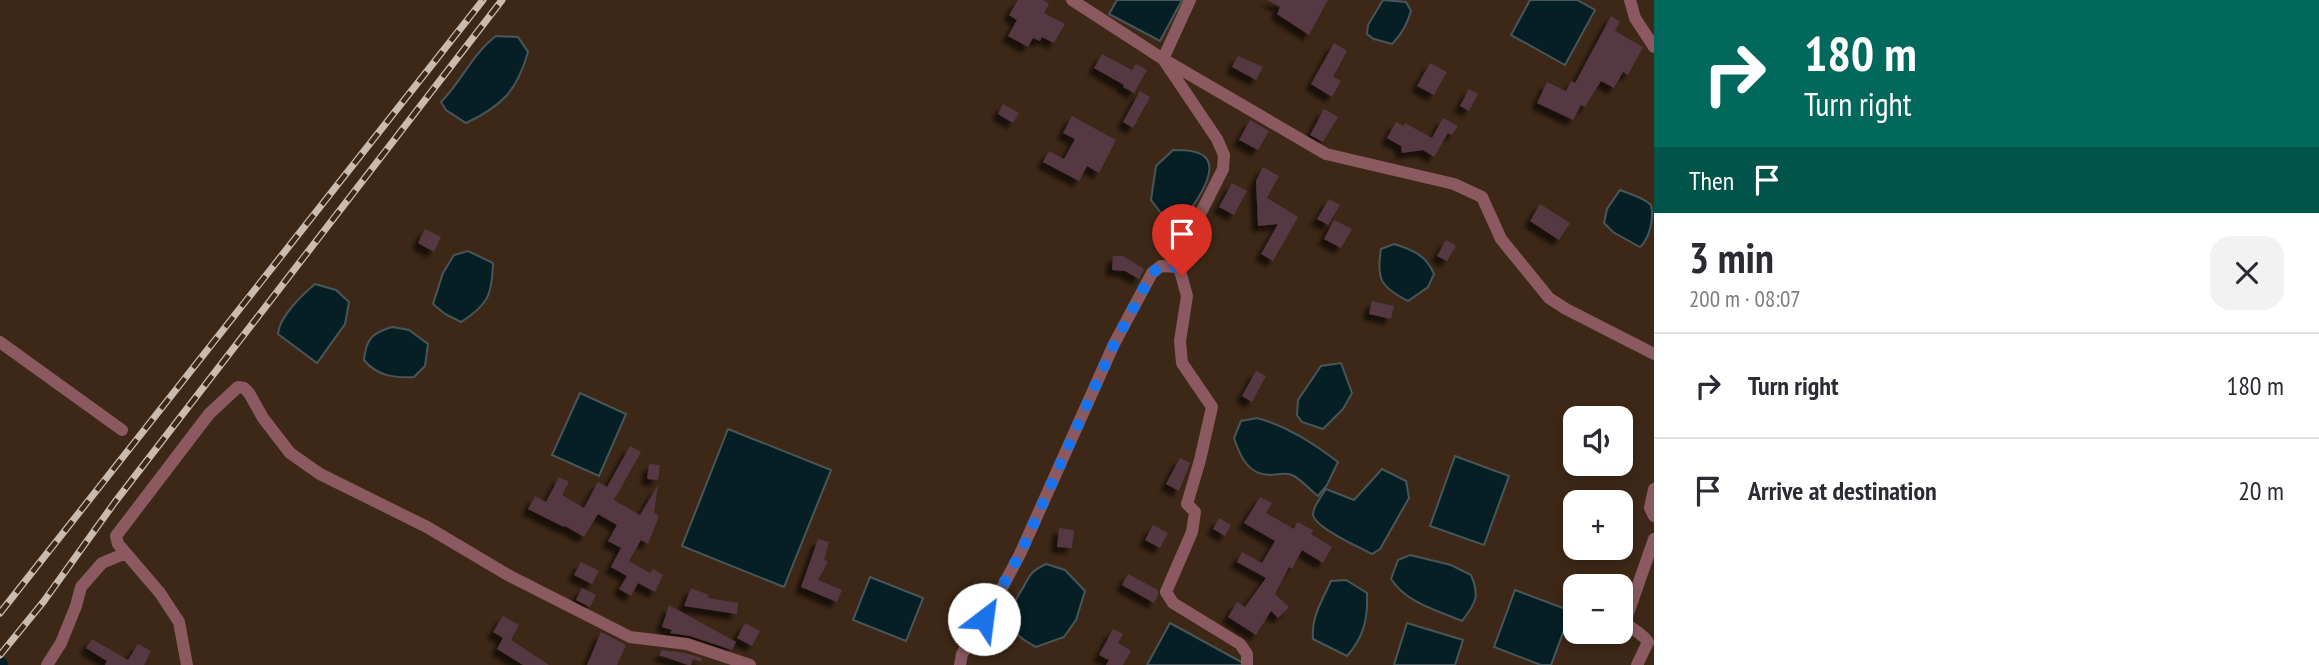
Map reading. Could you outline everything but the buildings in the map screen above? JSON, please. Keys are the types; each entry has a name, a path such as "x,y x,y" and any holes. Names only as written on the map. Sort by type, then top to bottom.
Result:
{"street":[{"path":"1072,0 1163,59 1326,154 1454,184 1482,197 1501,239 1549,298 1654,354"},
{"path":"1163,59 1190,0"},
{"path":"1630,0 1635,18 1654,47"},
{"path":"1163,59 1217,139 1224,155 1223,169 1179,256 1179,267 1187,296 1180,341 1182,363 1212,407 1187,504 1195,512 1192,532 1166,592 1173,603 1240,644 1247,653 1247,665"},
{"path":"960,665 962,654 1020,554 1109,357 1152,273 1161,266 1179,267"},
{"path":"0,342 122,429"},
{"path":"187,665 179,622 160,593 118,544 116,536 209,414 238,387 244,388 248,393 290,453 320,474 426,527 508,575 630,637 687,643 750,665"},
{"path":"1654,489 1650,508 1654,516"},
{"path":"1637,665 1648,642 1642,633 1625,621 1654,539"},
{"path":"47,665 61,643 81,587 102,563 126,553"}],"water":[{"path":"1117,0 1182,0 1160,41 1109,14"},
{"path":"1383,0 1406,2 1411,11 1404,29 1392,44 1367,34 1368,25"},
{"path":"1530,0 1577,0 1595,10 1565,65 1511,35"},
{"path":"496,36 518,37 528,52 524,66 513,87 499,103 466,123 446,110 441,102 480,51"},
{"path":"1173,150 1198,153 1209,163 1203,190 1181,220 1161,213 1151,200 1156,166"},
{"path":"1620,190 1651,205 1650,228 1640,247 1613,232 1604,223 1607,209"},
{"path":"1394,244 1418,254 1434,274 1428,287 1408,301 1386,287 1380,275 1381,249"},
{"path":"468,251 493,263 492,274 487,298 461,322 433,304 443,273 454,255"},
{"path":"315,284 336,290 349,302 345,324 317,363 278,334 287,314"},
{"path":"392,327 409,330 428,344 425,366 414,377 386,375 374,370 364,360 371,338"},
{"path":"1341,363 1352,393 1343,409 1323,429 1302,422 1297,415 1298,400 1321,366"},
{"path":"580,393 626,414 599,476 552,455"},
{"path":"1257,418 1299,436 1338,462 1327,485 1318,496 1292,475 1262,474 1246,463 1234,438 1241,421"},
{"path":"728,429 831,470 784,587 682,546"},
{"path":"1455,456 1509,476 1484,545 1430,526"},
{"path":"1382,469 1406,481 1409,498 1380,549 1372,554 1329,531 1313,514 1326,489 1354,500"},
{"path":"1410,555 1451,565 1471,575 1476,594 1471,609 1462,621 1414,600 1391,579 1398,560"},
{"path":"1046,564 1065,570 1085,591 1076,620 1064,637 1036,647 1013,630 1010,617 1011,609 1030,575"},
{"path":"870,577 923,598 906,641 853,620"},
{"path":"1346,580 1367,593 1366,619 1361,634 1347,656 1313,639 1318,609 1331,581"},
{"path":"1515,590 1563,608 1563,633 1551,665 1541,665 1494,647"},
{"path":"1170,623 1245,664 1147,665"},
{"path":"1407,623 1463,640 1455,665 1394,665"}],"railway":[{"path":"0,613 483,0"},
{"path":"0,655 502,0"}],"route":[{"path":"984,619 1020,554 1114,344 1152,273 1161,266 1179,267 1182,276"}]}
